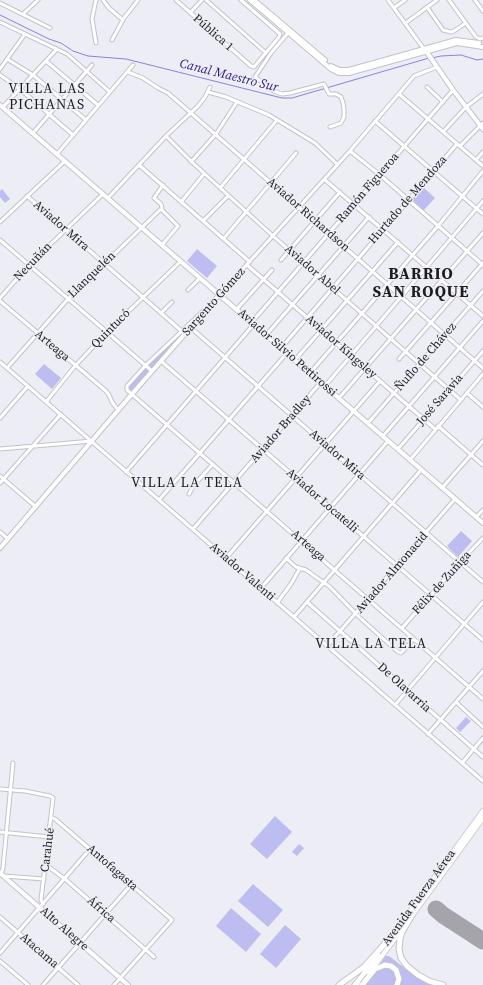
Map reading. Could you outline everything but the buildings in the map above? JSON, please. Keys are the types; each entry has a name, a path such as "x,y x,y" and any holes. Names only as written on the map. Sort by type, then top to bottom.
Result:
{"highway":[{"path":"412,915 403,930 400,939 399,949 401,958 407,966 418,975 429,981 443,985"},
{"path":"339,985 364,967 390,938"},
{"path":"358,985 374,969 385,965 391,966 396,970 398,979 397,985"}],"main road":[{"path":"250,0 331,69 339,73 349,72 425,50"},
{"path":"254,0 333,67 340,70 349,70 457,43 483,46"},
{"path":"425,50 453,90 482,126"},
{"name":"Aviador Silvio Pettirossi","path":"2,106 483,523"},
{"name":"Sargento Gómez","path":"0,548 161,361 183,332 190,327 220,294"},
{"name":"Avenida Fuerza Aérea","path":"358,985 412,915 483,812"},
{"name":"Avenida Fuerza Aérea","path":"358,985 390,938 483,818"},
{"name":"Alto Alegre","path":"2,874 128,985"}],"street":[{"path":"23,14 38,0"},
{"path":"96,0 92,19 96,43"},
{"path":"103,0 109,8 123,20"},
{"path":"112,40 123,20 138,0"},
{"name":"Pública 1","path":"176,0 251,66 255,66 266,53"},
{"path":"190,13 202,0"},
{"path":"206,0 266,53 280,34 241,0"},
{"path":"388,0 425,50"},
{"path":"394,8 405,0"},
{"path":"407,22 437,0"},
{"path":"449,0 476,37 480,39 483,38"},
{"path":"475,0 483,11"},
{"path":"0,1 50,28"},
{"path":"427,7 443,30 451,32 466,23"},
{"path":"0,22 57,49 70,57 110,92"},
{"path":"288,33 271,52 255,77 274,91 282,94 322,84 327,88 329,94 336,94 341,98 343,103 344,117 341,123 330,127"},
{"path":"0,69 25,34"},
{"path":"2,106 20,90 57,49"},
{"path":"7,59 33,75 86,120"},
{"path":"46,60 98,106"},
{"path":"33,133 92,65"},
{"path":"57,154 133,65"},
{"name":"Sargento Gómez","path":"220,294 350,151 416,75 436,65"},
{"name":"Aviador Richardson","path":"128,72 143,78 166,92 191,112 483,368"},
{"path":"0,75 73,135"},
{"path":"108,198 166,136 198,106 210,87"},
{"path":"427,87 443,102"},
{"name":"Ramón Figueroa","path":"126,472 225,358 278,292 453,90"},
{"path":"208,92 223,95 262,111 315,143 338,164"},
{"path":"399,94 483,166"},
{"path":"443,132 466,106 483,94"},
{"path":"191,162 216,134 237,102"},
{"path":"220,188 277,120"},
{"path":"375,121 483,214"},
{"name":"Hurtado de Mendoza","path":"281,348 434,171 458,145 482,126"},
{"name":"Aviador Abel","path":"166,136 191,162 228,196 461,400"},
{"path":"350,151 483,264 399,359"},
{"path":"476,160 483,152"},
{"path":"224,238 296,153"},
{"path":"0,222 65,161"},
{"path":"139,165 250,262"},
{"path":"310,373 438,226 483,171"},
{"path":"182,202 204,174"},
{"path":"324,179 413,254 483,316"},
{"path":"162,245 178,226 161,209 161,204 154,198 163,185"},
{"path":"280,260 340,192"},
{"name":"Necuñán","path":"0,298 29,265 103,194"},
{"name":"Aviador Mira","path":"27,196 183,332"},
{"path":"203,221 228,196"},
{"path":"325,386 483,202"},
{"name":"Llanquelén","path":"7,368 68,298 161,209"},
{"path":"266,335 369,217"},
{"path":"339,398 483,233"},
{"path":"0,240 152,371"},
{"path":"296,360 346,300 398,242"},
{"name":"Quintucó","path":"46,402 75,366 107,332 181,261"},
{"name":"Aviador Kingsley","path":"247,265 435,429"},
{"path":"237,309 272,270"},
{"path":"188,290 200,278"},
{"name":"Ñuflo de Chávez","path":"368,423 483,291"},
{"name":"Arteaga","path":"0,301 106,391 118,410"},
{"path":"161,313 172,302"},
{"path":"132,394 126,387 146,365 210,306"},
{"path":"383,436 483,321"},
{"name":"Aviador Mira","path":"190,327 483,582"},
{"name":"José Saravia","path":"398,449 483,351"},
{"path":"159,500 287,353"},
{"name":"Aviador Locatelli","path":"161,361 483,640"},
{"name":"Aviador Valenti","path":"0,362 483,781"},
{"path":"410,460 483,374"},
{"path":"226,558 380,381"},
{"name":"Aviador Bradley","path":"193,529 321,382"},
{"path":"0,418 28,386"},
{"path":"467,393 483,408"},
{"name":"Arteaga","path":"132,394 483,698"},
{"path":"0,483 61,414"},
{"path":"438,426 483,465"},
{"path":"261,588 388,441"},
{"path":"442,488 483,441"},
{"path":"0,449 92,442"},
{"path":"189,494 194,485 213,464"},
{"path":"294,617 421,470"},
{"path":"0,476 36,507"},
{"name":"Aviador Almonacid","path":"327,646 455,499"},
{"path":"476,517 483,510"},
{"path":"0,532 8,539"},
{"name":"Félix de Zuñiga","path":"402,628 483,538"},
{"path":"286,558 296,567 306,570 340,597 356,614 398,652 401,653 414,639"},
{"path":"277,603 291,584 300,568"},
{"name":"De Olavarria","path":"307,602 483,757"},
{"path":"395,705 483,602"},
{"path":"428,734 483,671"},
{"path":"456,702 483,727"},
{"path":"462,763 483,738"},
{"path":"13,763 2,874 44,879"},
{"path":"0,788 10,789"},
{"name":"Carahué","path":"10,789 52,796 54,800 41,900 43,904"},
{"name":"Antofagasta","path":"52,818 172,920 145,949"},
{"path":"0,832 49,837"},
{"path":"0,953 90,849"},
{"name":"África","path":"46,865 65,879 154,957"},
{"path":"43,985 131,885"},
{"name":"Atacama","path":"0,917 78,985"},
{"path":"114,985 145,949"},
{"path":"0,961 28,985"}],"shaded area":[{"path":"423,187 435,198 423,211 411,200"},
{"path":"2,189 10,199 5,203 0,197 0,191"},
{"path":"197,249 217,266 207,278 187,261"},
{"path":"181,332 183,334 153,369 148,365"},
{"path":"44,364 61,378 52,389 35,374"},
{"path":"146,367 150,371 131,392 129,386"},
{"path":"461,531 472,541 458,557 447,546"},
{"path":"466,717 471,721 460,732 456,728"},
{"path":"275,816 292,832 267,859 250,844"},
{"path":"299,844 304,848 297,856 292,852"},
{"path":"253,884 283,910 268,927 238,901"},
{"path":"231,908 261,934 246,952 216,926"},
{"path":"285,925 301,939 276,968 260,954"},
{"path":"385,956 389,956 418,978 435,985 399,985 398,971 380,965"},
{"path":"386,967 394,971 397,978 395,985 366,985 375,972"}],"waterway":[{"name":"Canal Maestro Sur","path":"0,15 49,39 61,43 73,51 88,56 126,59 282,98 292,98 429,58"},
{"name":"Canal Maestro Sur","path":"432,58 461,55 477,60 483,59"}],"runway":[{"path":"436,909 483,941"}],"district":[{"name":"VILLA LAS PICHANAS","path":"47,98"},
{"name":"BARRIO SAN ROQUE","path":"421,284"},
{"name":"VILLA LA TELA","path":"187,483"},
{"name":"VILLA LA TELA","path":"371,644"}]}
